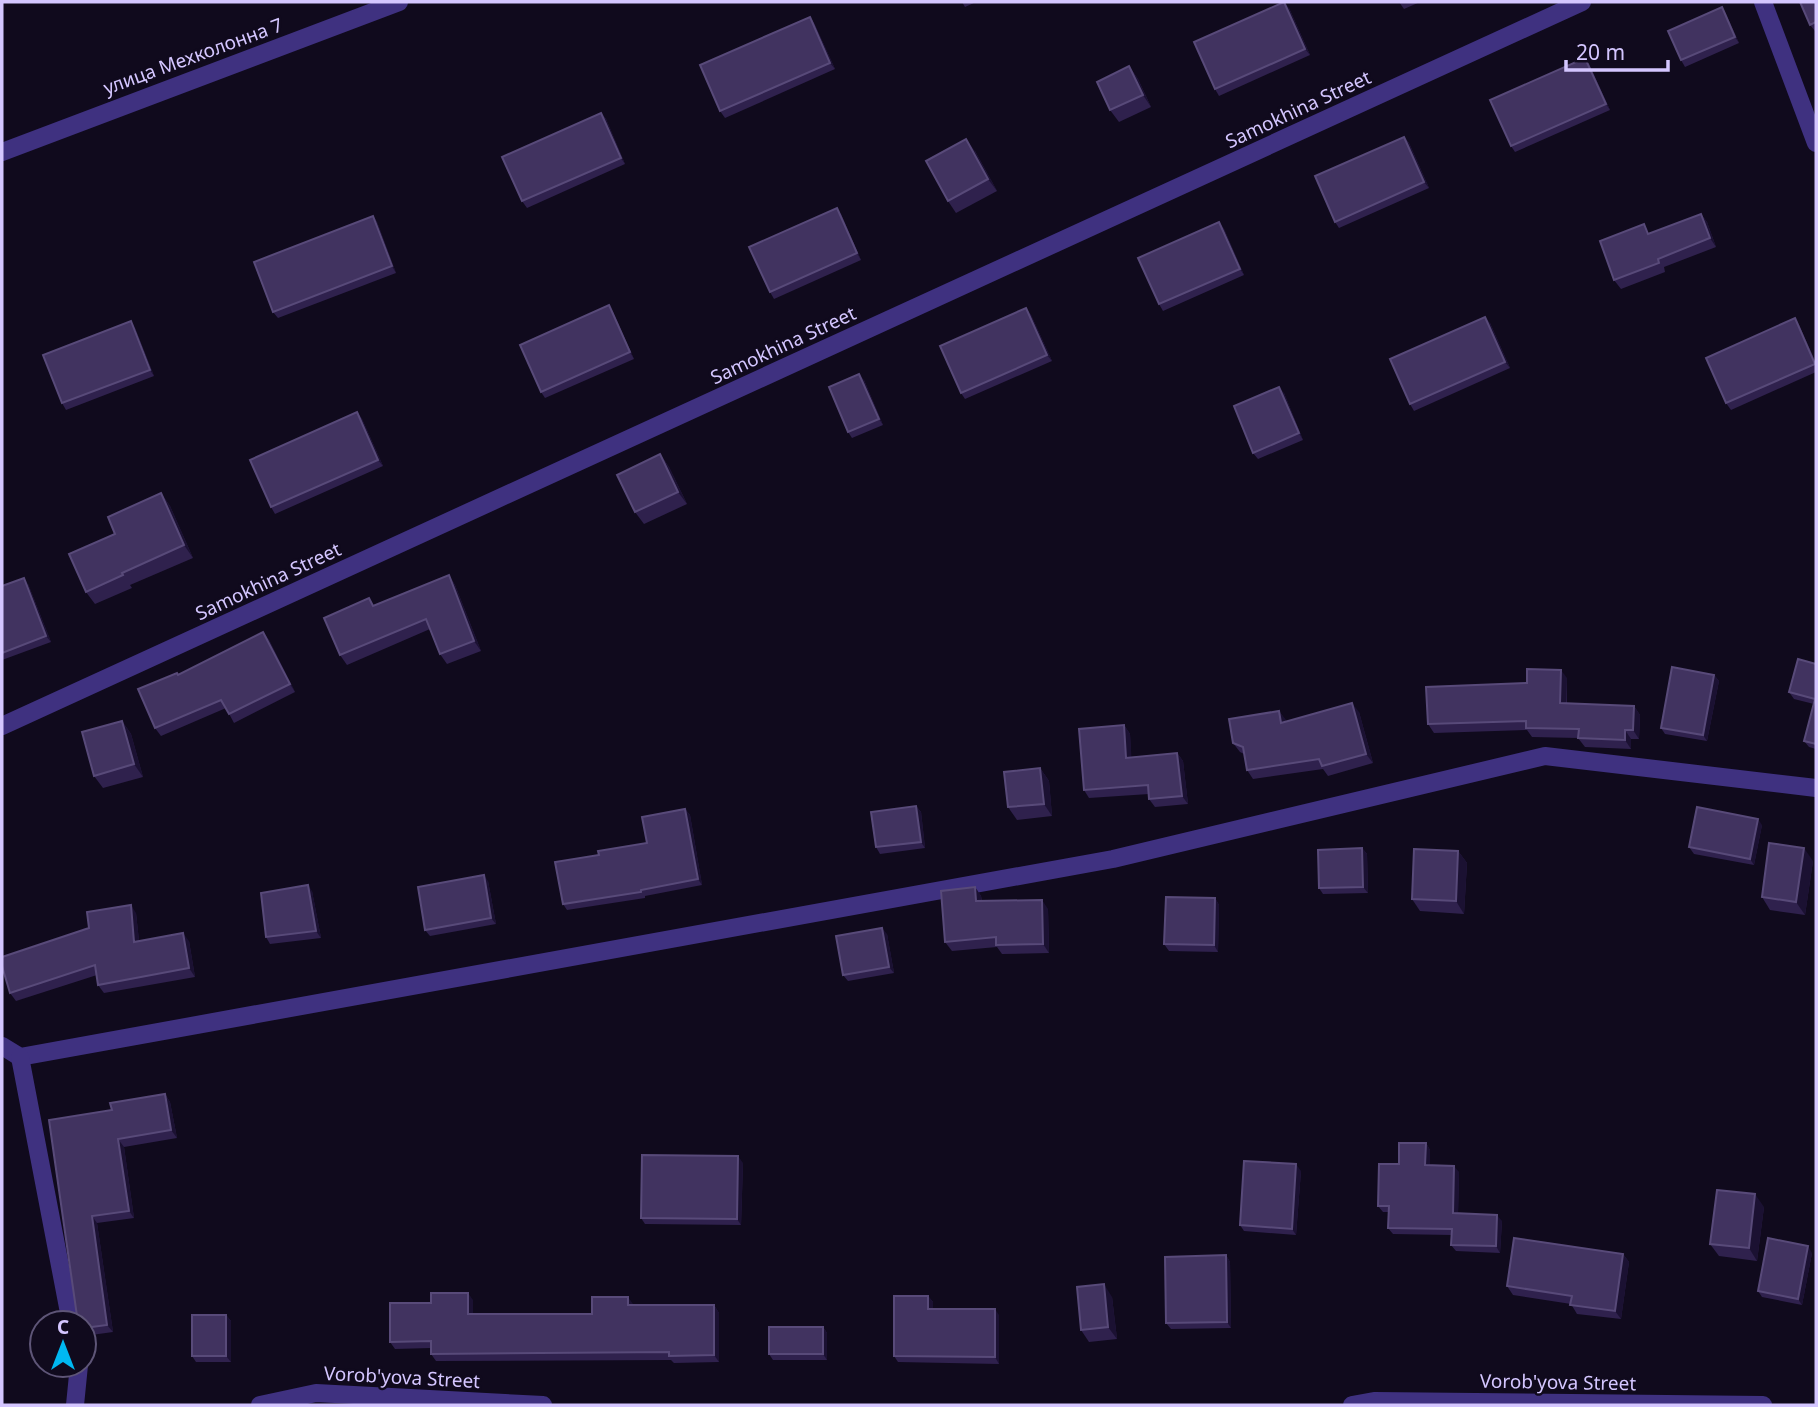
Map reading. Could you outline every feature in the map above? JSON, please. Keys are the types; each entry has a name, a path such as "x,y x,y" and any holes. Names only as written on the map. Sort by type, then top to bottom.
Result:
{"street":[{"name":"улица Мехколонна 7","path":"2,152 399,2"},
{"name":"Samokhina Street","path":"2,726 1582,2"},
{"path":"1763,2 1816,143"},
{"path":"2,1046 20,1057 1113,859 1545,757 1816,788"},
{"path":"20,1057 68,1309"},
{"path":"75,1405 78,1379"},
{"name":"Vorob'yova Street","path":"260,1405 316,1393 543,1405"},
{"name":"Vorob'yova Street","path":"1352,1405 1374,1401 1763,1405"}],"building":[{"path":"1284,2 1305,49 1215,89 1194,42"},
{"path":"1800,2 1816,2 1816,22 1810,25"},
{"path":"1722,7 1735,37 1681,60 1668,31"},
{"path":"810,17 830,63 720,111 700,65"},
{"path":"1585,58 1606,104 1511,146 1490,100"},
{"path":"1129,66 1143,95 1110,110 1097,82"},
{"path":"601,113 621,158 522,201 502,157"},
{"path":"1404,137 1424,182 1335,222 1315,176"},
{"path":"966,139 988,179 948,201 926,161"},
{"path":"837,208 857,253 770,292 749,247"},
{"path":"1701,214 1710,238 1658,259 1659,263 1614,280 1600,241 1644,224 1648,234"},
{"path":"373,216 392,266 273,312 254,262"},
{"path":"1219,222 1240,269 1159,304 1138,258"},
{"path":"609,305 630,352 541,392 520,345"},
{"path":"1026,308 1047,355 961,393 940,346"},
{"path":"1485,317 1505,362 1410,404 1390,359"},
{"path":"1795,318 1815,364 1726,403 1706,358"},
{"path":"131,321 150,370 62,403 43,355"},
{"path":"859,374 879,419 848,432 829,387"},
{"path":"1279,387 1299,433 1253,453 1234,406"},
{"path":"357,412 378,460 271,507 250,460"},
{"path":"660,454 678,492 635,512 617,475"},
{"path":"161,493 184,545 86,592 69,554 115,534 108,517"},
{"path":"449,575 474,641 440,654 426,619 340,655 324,618 369,598 373,606"},
{"path":"24,578 46,636 2,653 2,586"},
{"path":"263,632 290,684 229,714 221,700 155,728 138,689 177,673 178,675"},
{"path":"1798,659 1816,664 1816,744 1804,741 1815,699 1789,692"},
{"path":"1672,667 1714,675 1703,735 1661,728"},
{"path":"1527,669 1561,670 1560,703 1634,706 1633,730 1625,730 1625,740 1578,738 1579,729 1526,728 1526,721 1428,724 1426,687 1527,683"},
{"path":"1352,703 1366,754 1322,766 1319,759 1247,770 1243,747 1233,743 1229,719 1279,711 1281,723"},
{"path":"122,721 134,764 94,776 82,732"},
{"path":"1124,725 1126,758 1177,753 1182,796 1149,799 1148,785 1084,790 1079,729"},
{"path":"1040,768 1044,804 1008,807 1004,772"},
{"path":"916,806 921,842 876,847 871,812"},
{"path":"1697,807 1758,819 1750,859 1689,847"},
{"path":"685,809 698,879 641,892 563,904 555,862 647,843 642,817"},
{"path":"1769,843 1804,848 1796,902 1762,897"},
{"path":"1362,848 1363,887 1319,888 1318,850"},
{"path":"1414,849 1458,851 1456,901 1412,899"},
{"path":"484,875 491,918 425,930 418,887"},
{"path":"308,885 316,931 266,937 261,893"},
{"path":"975,887 976,901 1042,900 1043,944 996,945 996,937 945,942 941,891"},
{"path":"1166,897 1215,898 1214,945 1164,944"},
{"path":"131,905 134,942 183,933 189,968 98,985 95,965 10,993 2,957 89,928 87,912"},
{"path":"882,928 889,967 843,975 836,936"},
{"path":"165,1094 171,1130 118,1139 129,1211 92,1216 107,1325 98,1326 98,1309 76,1309 49,1120 112,1110 110,1103"},
{"path":"1399,1143 1426,1143 1425,1165 1454,1166 1453,1213 1497,1215 1496,1246 1451,1245 1452,1229 1388,1228 1389,1206 1378,1206 1379,1164 1399,1164"},
{"path":"642,1155 738,1156 737,1219 641,1218"},
{"path":"1244,1161 1296,1164 1292,1229 1240,1225"},
{"path":"1717,1190 1755,1194 1749,1248 1710,1244"},
{"path":"1514,1238 1623,1254 1615,1311 1570,1305 1572,1296 1507,1286"},
{"path":"1768,1238 1808,1246 1798,1299 1758,1291"},
{"path":"1226,1255 1227,1322 1166,1323 1165,1257"},
{"path":"1104,1284 1108,1327 1081,1330 1077,1287"},
{"path":"431,1293 468,1293 468,1314 592,1314 592,1297 628,1297 628,1305 714,1305 714,1355 669,1356 669,1352 431,1354 431,1341 390,1342 390,1303 431,1303"},
{"path":"894,1296 928,1296 928,1309 995,1309 995,1357 894,1356"},
{"path":"192,1315 226,1315 226,1356 192,1356"},
{"path":"769,1327 823,1327 823,1354 769,1354"}]}
